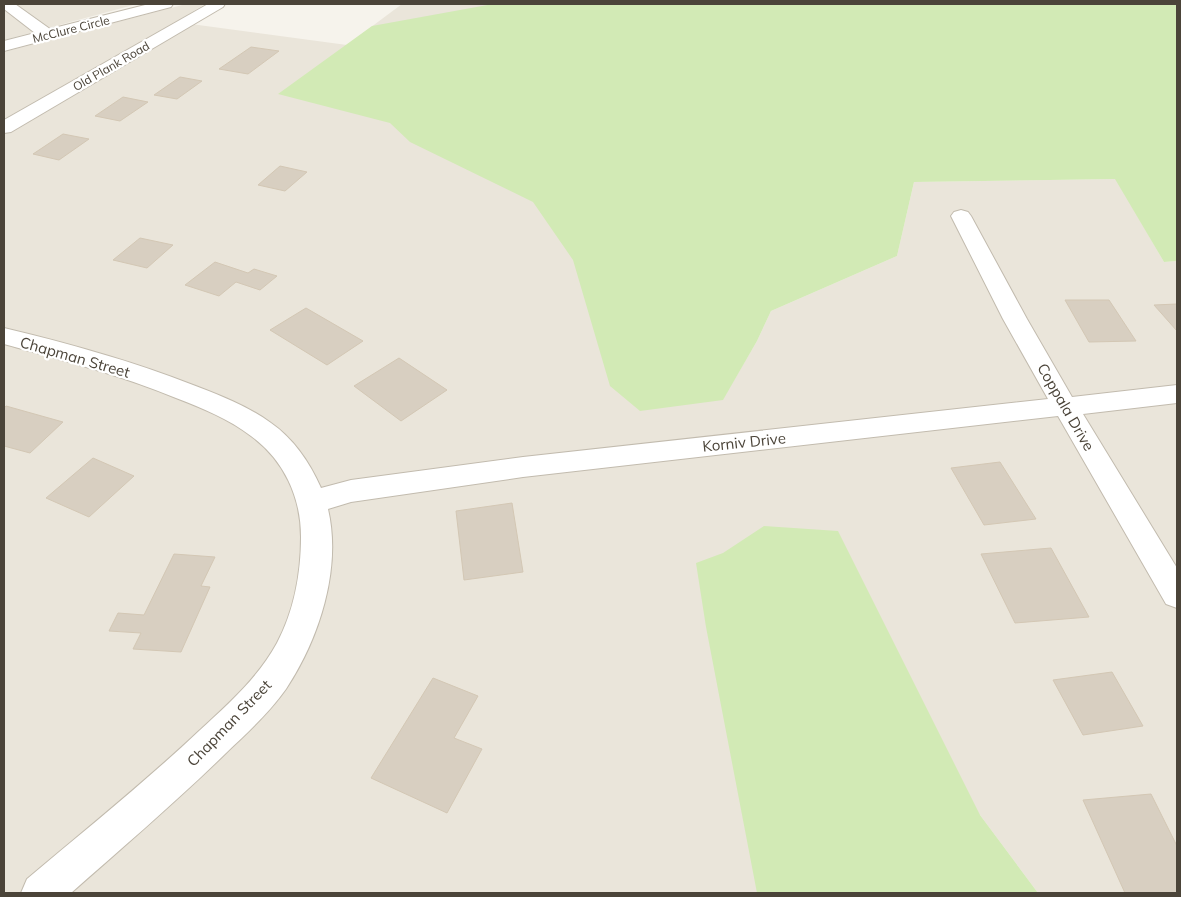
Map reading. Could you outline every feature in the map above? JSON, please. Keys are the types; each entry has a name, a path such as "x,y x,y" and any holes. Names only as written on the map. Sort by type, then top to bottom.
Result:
{"street":[{"path":"6,4 48,35"},
{"name":"McClure Circle","path":"4,46 166,4"},
{"name":"Old Plank Road","path":"4,128 218,4"},
{"name":"Coppala Drive","path":"961,216 1015,319 1177,595"},
{"name":"Chapman Street","path":"4,336 81,356 173,386 227,409 262,430 290,458 307,485 315,513 317,546 310,598 298,634 279,671 261,694 192,762 41,893"},
{"name":"Korniv Drive","path":"312,502 352,491 523,467 1177,394"}],"shaded area":[{"path":"4,4 137,4 4,40"},
{"path":"186,4 205,4 176,22 347,45 402,4 626,4 723,399 757,341 771,311 897,256 914,182 1116,179 1164,262 1177,261 1177,893 1038,893 980,815 784,893 4,893 4,52"}],"green space":[{"path":"493,4 1177,4 1177,261 1164,262 1115,179 914,182 897,256 771,311 757,341 723,400 640,411 610,386 573,260 533,202 410,142 390,123 278,94 372,26"},
{"path":"764,526 838,531 980,815 1038,893 757,893 706,627 696,563 723,553"}],"building":[{"path":"251,47 279,51 248,74 219,69"},
{"path":"180,77 202,81 177,99 154,95"},
{"path":"123,97 148,102 120,121 95,116"},
{"path":"63,134 89,139 59,160 33,154"},
{"path":"280,166 307,172 285,191 258,185"},
{"path":"140,238 173,245 147,268 113,260"},
{"path":"215,262 248,273 254,269 277,276 260,290 236,282 219,296 185,285"},
{"path":"1065,300 1109,300 1136,341 1089,342"},
{"path":"1177,304 1177,331 1154,305"},
{"path":"306,308 363,341 327,365 270,330"},
{"path":"399,358 447,390 401,421 354,386"},
{"path":"6,406 63,422 30,453 4,446 4,408"},
{"path":"93,458 134,476 89,517 46,498"},
{"path":"1000,462 1036,519 984,525 951,468"},
{"path":"512,503 523,572 464,580 456,511"},
{"path":"1051,548 1089,617 1015,623 981,554"},
{"path":"174,554 215,557 201,586 210,587 181,652 133,649 141,633 109,631 118,613 144,615"},
{"path":"1112,672 1143,726 1083,735 1053,680"},
{"path":"433,678 478,696 454,738 482,749 447,813 371,778"},
{"path":"1151,794 1177,846 1177,893 1125,893 1083,800"}]}
